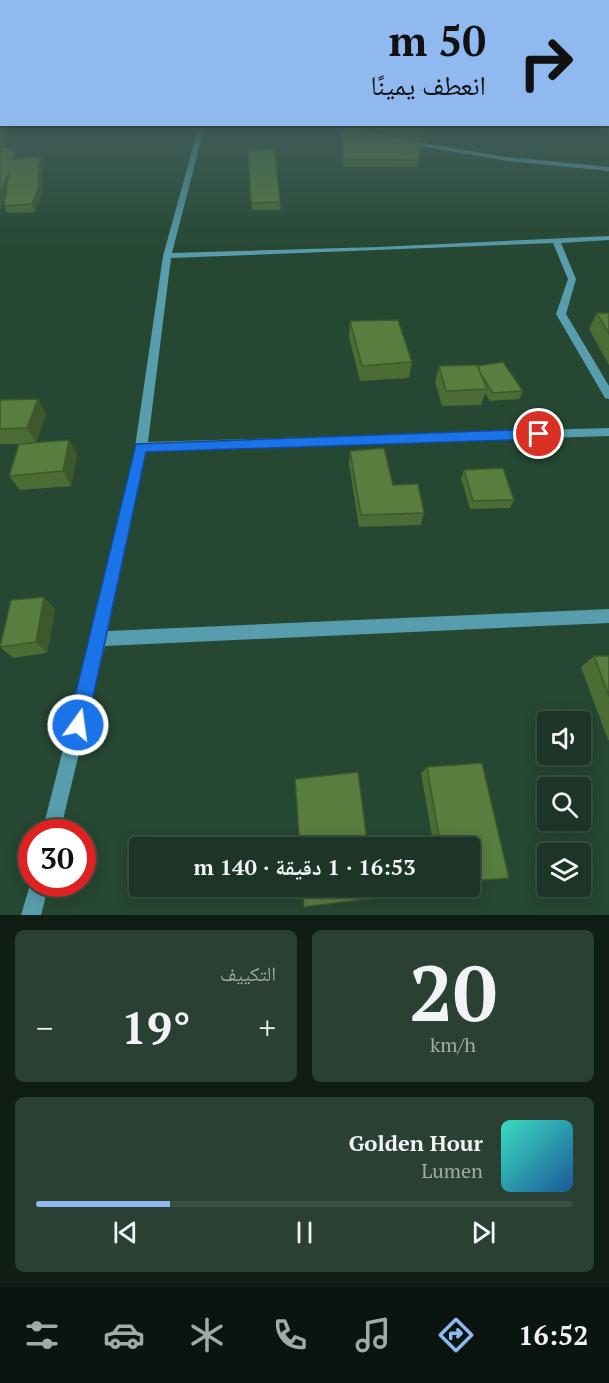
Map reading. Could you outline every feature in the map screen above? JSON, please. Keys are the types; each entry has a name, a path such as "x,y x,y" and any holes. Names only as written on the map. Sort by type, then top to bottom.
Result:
{"street":[{"path":"54,819 99,639 141,447 167,256 191,168"},
{"path":"590,168 609,169"},
{"path":"167,256 609,237"},
{"path":"556,241 572,279 561,314 609,395"},
{"path":"141,447 609,432"},
{"path":"99,639 609,616"},
{"path":"31,915 36,897"}],"building":[{"path":"0,168 39,168 38,189 32,204 4,206 9,172 0,194"},
{"path":"249,168 277,168 280,202 251,203"},
{"path":"597,313 609,313 609,334"},
{"path":"398,320 412,362 362,366 350,321"},
{"path":"503,362 523,391 493,393 478,366"},
{"path":"477,365 487,389 446,391 439,366"},
{"path":"38,399 27,428 0,429 0,400"},
{"path":"69,440 63,471 9,476 19,444"},
{"path":"384,448 393,485 418,484 424,513 361,515 350,451"},
{"path":"503,468 514,500 473,501 464,470"},
{"path":"44,597 36,642 0,647 11,600"},
{"path":"594,656 609,656 609,696"},
{"path":"482,763 509,878 480,880 480,837 439,837 427,767"},
{"path":"358,772 367,837 299,837 295,779"},
{"path":"303,897 375,898 304,907"}],"route":[{"path":"78,725 141,447 539,434"}]}
